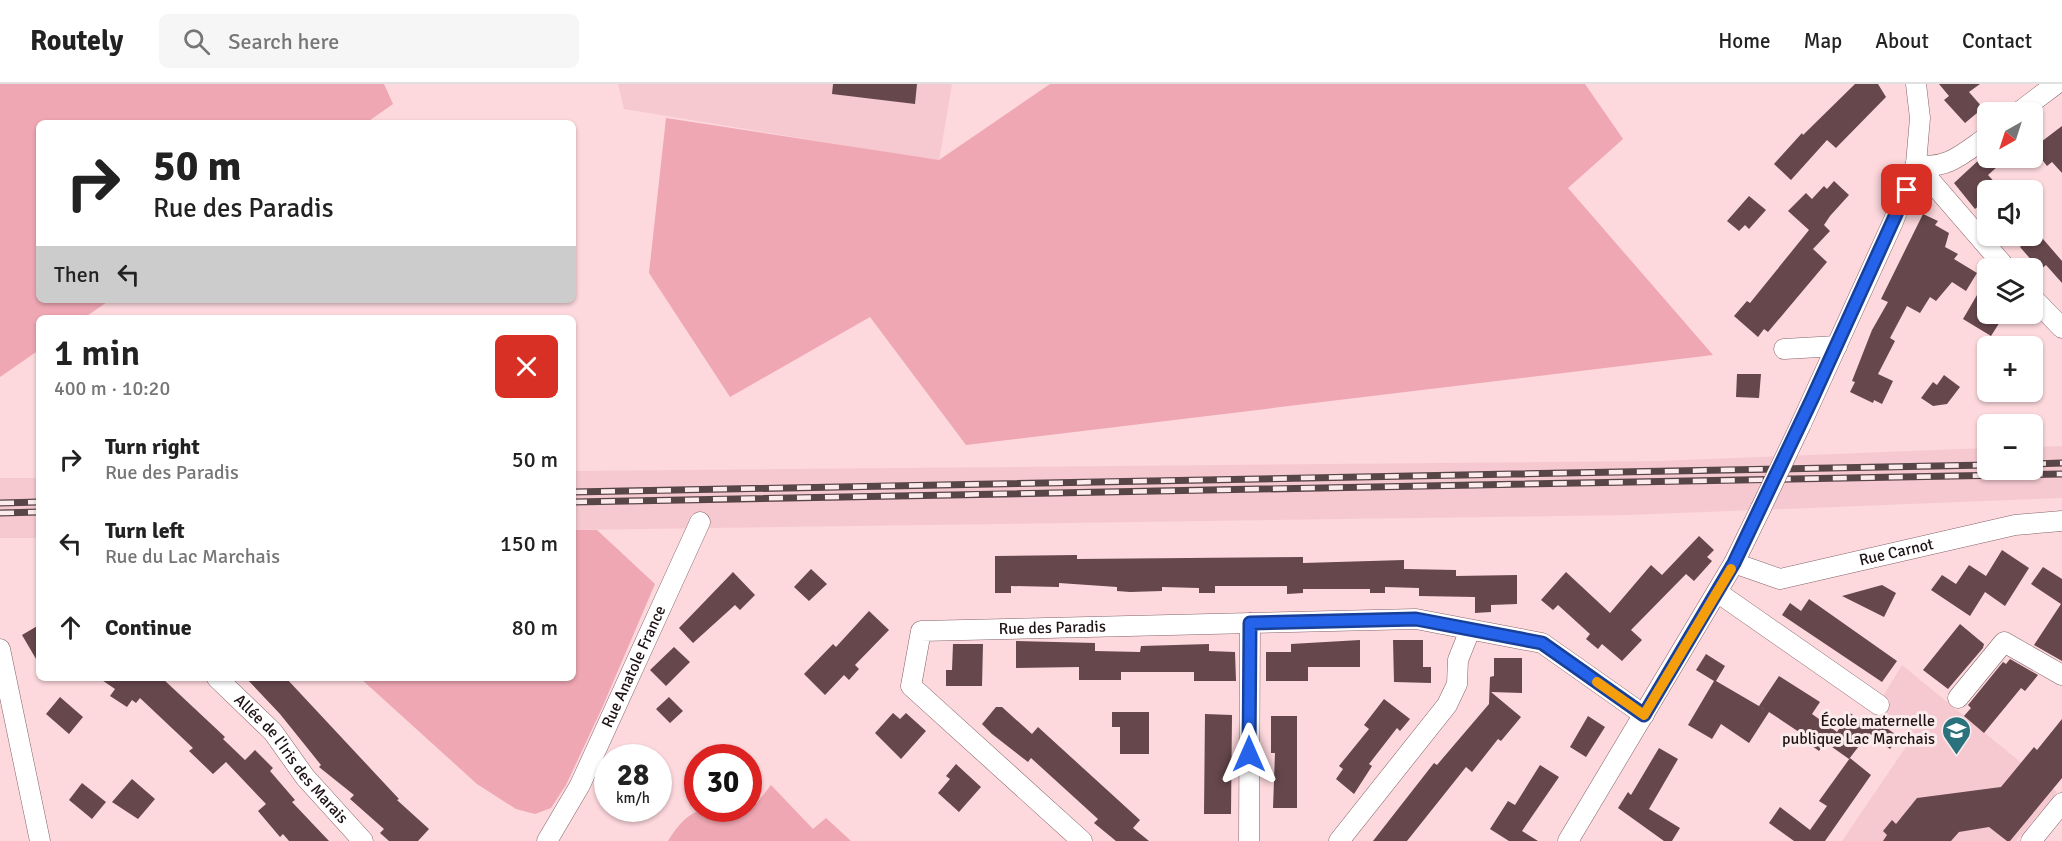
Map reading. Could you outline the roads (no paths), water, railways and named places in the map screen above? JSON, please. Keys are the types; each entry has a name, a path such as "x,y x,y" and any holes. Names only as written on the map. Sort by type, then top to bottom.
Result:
{"street":[{"path":"1568,841 1734,563 1801,424 1893,222 1916,164 1920,118 1916,84"},
{"path":"2032,102 2056,84"},
{"path":"1916,164 1927,167 1948,163 1977,143"},
{"path":"1916,164 1997,258"},
{"path":"2043,308 2062,328"},
{"path":"1784,349 1836,346"},
{"name":"Rue Carnot","path":"1734,563 1780,579 2015,525 2062,521"},
{"name":"Rue Anatole France","path":"547,841 580,785 700,522"},
{"path":"1717,592 1879,705"},
{"name":"Rue des Paradis","path":"1082,841 911,686 921,631 1416,619 1542,643 1644,715"},
{"path":"1249,841 1250,623"},
{"path":"1342,840 1447,705 1457,684 1458,660 1470,630"},
{"path":"1958,698 2004,642 2062,675"},
{"path":"0,649 40,841"},
{"name":"Allée de l'Iris des Marais","path":"220,681 273,732 305,777 363,841"},
{"path":"2031,841 2062,803"}],"railway":[{"path":"2043,464 2062,463"},
{"path":"576,492 1977,465"},
{"path":"576,502 2062,474"},
{"path":"0,503 36,502"},
{"path":"0,513 36,512"}],"place":[{"name":"École maternelle publique Lac Marchais","path":"1956,756"}]}
